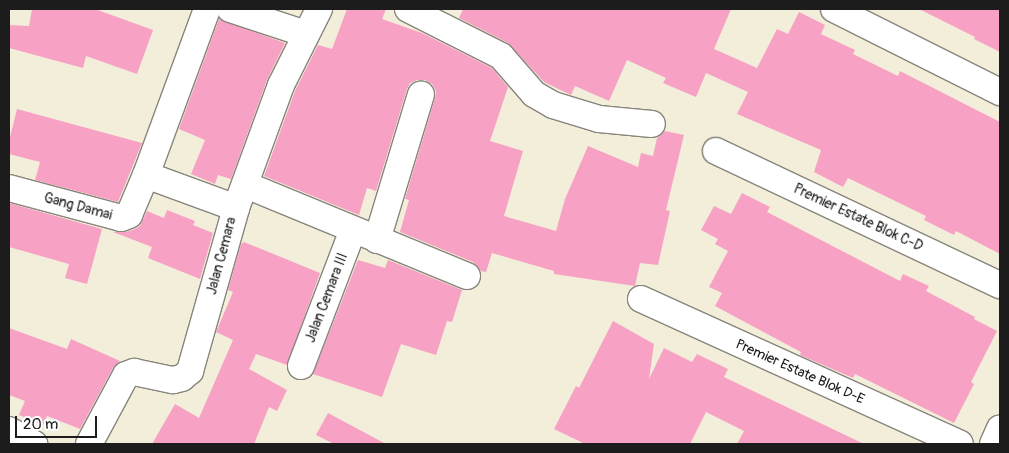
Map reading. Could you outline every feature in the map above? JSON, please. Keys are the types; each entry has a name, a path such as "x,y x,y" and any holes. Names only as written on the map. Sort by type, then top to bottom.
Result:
{"street":[{"name":"Gang Damai","path":"9,188 121,218 129,215 146,175 198,27 207,9"},
{"path":"230,9 306,34"},
{"name":"Jalan Cemara","path":"90,444 126,375 134,372 178,380 190,371 241,196 278,94 319,9"},
{"path":"408,9 501,56 534,94 553,105 571,112 599,118 652,124"},
{"path":"834,9 1000,92"},
{"path":"377,240 421,94"},
{"name":"Premier Estate Blok C-D","path":"716,151 1000,285"},
{"path":"146,175 241,196 353,230 467,276"},
{"name":"Jalan Cemara III","path":"301,366 353,230"},
{"name":"Premier Estate Blok D-E","path":"641,300 960,444"},
{"path":"993,444 1000,428"},
{"path":"9,430 34,444"}],"building":[{"path":"32,9 95,9 153,30 137,74 86,56 83,68 9,48 9,25 29,26"},
{"path":"347,9 386,9 382,19 422,33 492,68 508,87 490,141 523,151 504,216 556,231 565,199 588,146 638,167 641,153 653,156 657,138 665,131 684,135 666,210 670,211 658,265 640,263 635,286 554,274 554,271 492,253 486,272 481,271 473,262 400,232 409,200 405,199 435,98 436,91 432,84 425,80 417,80 410,83 407,89 376,191 367,188 359,215 264,176 295,91 318,45 332,49"},
{"path":"463,9 731,9 714,49 757,68 777,29 788,34 799,12 825,25 821,34 855,50 853,54 898,76 900,71 1000,122 1000,254 956,231 954,235 924,220 926,216 848,178 843,187 814,172 821,150 737,114 748,92 706,73 696,97 663,83 666,78 627,60 609,101 575,86 571,95 544,82 508,43 459,18"},
{"path":"919,9 1000,9 1000,52 974,39 975,37"},
{"path":"219,19 285,43 267,80 231,179 218,175 215,184 191,174 205,140 179,129"},
{"path":"17,109 142,143 118,202 35,180 40,162 9,154 9,141"},
{"path":"742,193 770,207 767,212 900,281 903,274 929,286 926,291 997,331 971,382 974,384 954,423 855,374 853,378 800,355 801,352 715,306 722,293 709,287 728,251 715,244 718,239 701,230 714,206 731,214"},
{"path":"9,203 102,229 87,284 65,278 69,264 9,247"},
{"path":"167,210 195,221 193,225 213,233 200,279 148,258 152,247 113,232 126,232 140,226 147,211 164,218"},
{"path":"244,242 320,273 287,365 256,354 249,369 287,390 277,411 269,407 254,444 152,444 175,404 199,418 233,340 216,332 233,292 228,290 241,244"},
{"path":"358,260 385,268 388,260 462,290 452,322 447,321 436,355 401,344 382,397 313,374"},
{"path":"613,321 654,344 649,379 664,348 692,362 697,354 728,369 724,377 864,444 737,444 744,431 706,412 690,444 585,444 554,429 576,386 579,388"},
{"path":"9,328 67,349 71,339 120,361 113,368 80,429 47,416 43,425 19,415 25,401 9,395"},
{"path":"328,413 386,444 334,444 316,435"}]}
